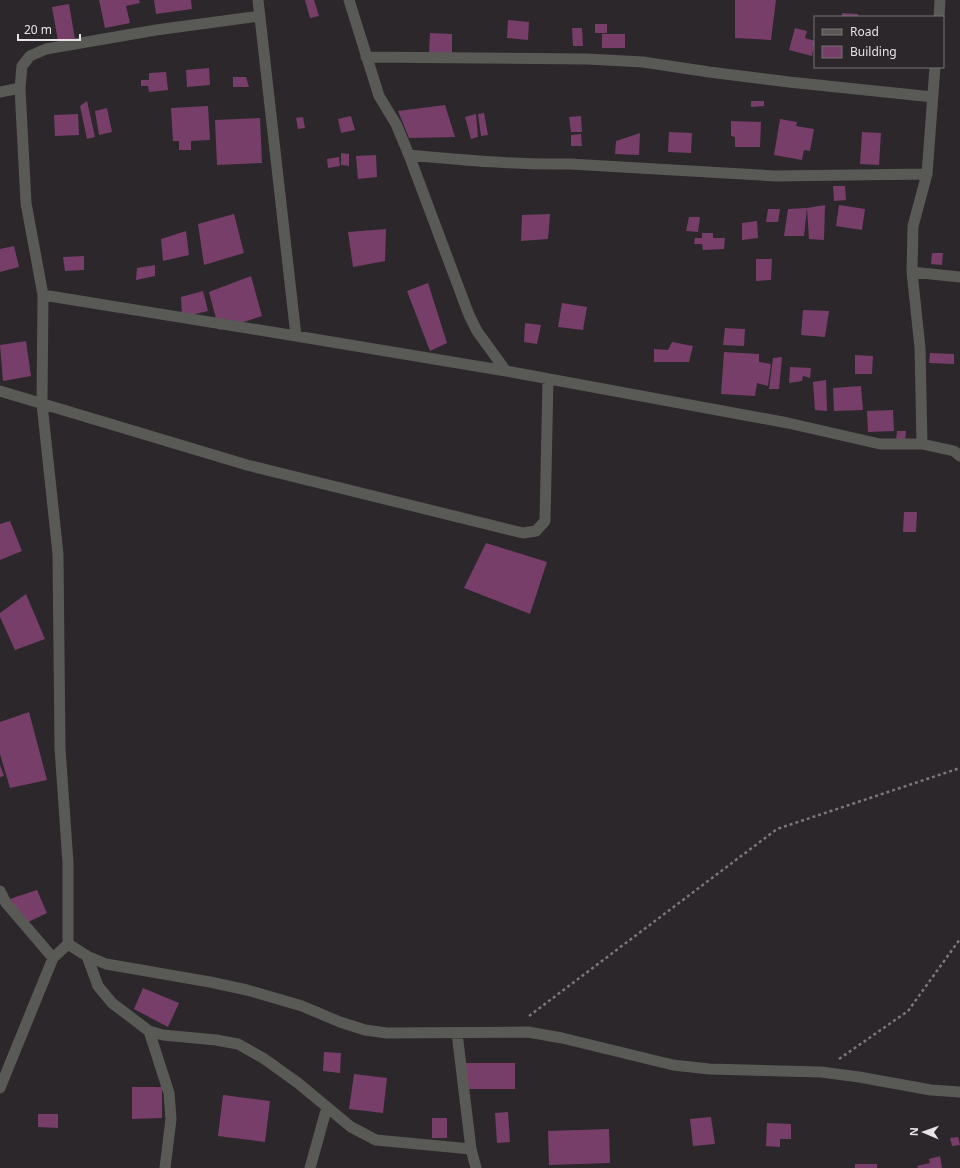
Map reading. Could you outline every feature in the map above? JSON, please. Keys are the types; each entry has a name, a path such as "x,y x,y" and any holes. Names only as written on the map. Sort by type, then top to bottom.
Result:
{"street":[{"path":"258,0 296,336"},
{"path":"349,0 379,96 396,124 409,154 469,315 477,331 506,371"},
{"path":"939,16 940,0"},
{"path":"0,1088 53,958 68,944 68,863 60,748 58,554 42,404 43,295 26,203 20,88 22,66 30,56 46,49 156,30 260,16"},
{"path":"366,57 642,62 788,82 933,97"},
{"path":"922,444 920,348 912,272 913,226 927,174 935,68"},
{"path":"0,92 20,88"},
{"path":"409,154 497,163 537,165 570,164 775,176 927,174"},
{"path":"912,272 960,277"},
{"path":"43,295 506,371 788,423 880,444 922,444 958,452"},
{"path":"0,391 247,465 524,533 536,531 545,521 548,379"},
{"path":"0,891 6,903 53,958"},
{"path":"68,944 87,956 106,964 247,990 302,1006 340,1022 365,1030 387,1033 528,1032 562,1038 673,1065 709,1069 821,1072 859,1077 931,1090 960,1092"},
{"path":"87,956 98,986 112,1003 149,1031 163,1035 216,1040 238,1044 263,1058 298,1083 351,1126 376,1140 471,1149"},
{"path":"149,1031 169,1093 171,1119 165,1168"},
{"path":"457,1033 471,1149 476,1168"},
{"path":"310,1168 327,1107"}],"path":[{"path":"527,1018 777,829 960,768"},
{"path":"821,1072 908,1011 960,939"}],"building":[{"path":"99,0 139,0 140,3 126,6 130,23 105,28"},
{"path":"154,0 191,0 192,9 156,14"},
{"path":"305,0 314,0 319,16 310,18"},
{"path":"735,0 776,0 771,40 735,38"},
{"path":"69,4 75,39 58,41 52,7"},
{"path":"842,13 858,14 858,16 842,16"},
{"path":"508,20 529,22 528,40 507,38"},
{"path":"595,24 607,24 607,33 595,33"},
{"path":"572,28 582,28 583,46 573,46"},
{"path":"795,28 807,31 805,38 814,41 812,56 789,50"},
{"path":"430,33 452,34 452,53 429,53"},
{"path":"602,34 625,34 625,48 602,48"},
{"path":"209,68 210,85 187,87 186,70"},
{"path":"166,72 168,90 149,92 148,86 141,86 141,80 149,80 149,73"},
{"path":"233,77 246,77 249,87 233,87"},
{"path":"87,101 95,137 87,139 80,106"},
{"path":"751,101 764,101 764,106 751,107"},
{"path":"445,105 455,137 409,138 398,111"},
{"path":"208,106 210,140 191,141 191,150 179,150 179,141 173,141 171,108"},
{"path":"107,108 112,132 99,135 95,111"},
{"path":"484,113 488,135 481,136 478,114"},
{"path":"78,114 79,135 55,136 54,115"},
{"path":"476,114 478,137 471,139 465,117"},
{"path":"351,116 355,130 341,133 338,119"},
{"path":"581,116 582,132 571,132 569,117"},
{"path":"303,117 305,128 298,129 296,118"},
{"path":"260,118 262,163 217,165 215,120"},
{"path":"780,119 797,122 796,126 814,129 810,151 804,150 802,160 774,155"},
{"path":"731,121 761,122 760,147 735,147 735,137 731,136"},
{"path":"669,132 692,133 691,153 668,152"},
{"path":"862,132 881,133 879,165 860,164"},
{"path":"640,133 639,155 615,154 616,141"},
{"path":"581,134 582,146 571,146 571,135"},
{"path":"341,153 349,154 349,166 341,165"},
{"path":"376,155 377,177 358,179 356,156"},
{"path":"339,157 340,166 328,168 327,159"},
{"path":"833,186 845,186 846,200 834,201"},
{"path":"825,205 824,240 809,239 807,208"},
{"path":"839,205 865,209 862,230 836,226"},
{"path":"807,208 804,236 784,236 788,209"},
{"path":"768,209 780,209 778,222 766,222"},
{"path":"234,214 244,253 204,265 198,224"},
{"path":"550,214 548,239 521,241 522,215"},
{"path":"689,217 700,217 698,232 686,231"},
{"path":"757,221 758,238 742,240 742,223"},
{"path":"386,229 385,261 353,267 348,232"},
{"path":"186,231 189,255 163,261 161,239"},
{"path":"702,233 713,233 713,238 725,238 724,249 703,250 702,244 694,244 695,238 702,238"},
{"path":"14,246 19,267 0,272 0,249"},
{"path":"932,253 943,253 942,265 931,264"},
{"path":"84,256 84,270 65,271 63,257"},
{"path":"756,259 772,259 771,280 756,281"},
{"path":"155,265 155,276 136,280 137,268"},
{"path":"251,276 262,316 219,330 209,292"},
{"path":"428,283 447,343 430,351 407,291"},
{"path":"203,291 208,311 182,317 181,297"},
{"path":"562,303 587,307 583,330 558,327"},
{"path":"803,310 829,311 825,337 801,335"},
{"path":"525,323 541,325 537,344 524,342"},
{"path":"725,328 745,329 744,346 723,345"},
{"path":"26,341 31,376 3,381 0,345"},
{"path":"672,342 693,346 689,362 654,362 654,349 668,350"},
{"path":"724,352 759,354 759,362 771,364 768,386 757,383 755,396 721,394"},
{"path":"930,353 954,354 954,364 929,363"},
{"path":"855,355 873,356 872,374 855,374"},
{"path":"782,357 779,389 769,389 773,358"},
{"path":"790,367 811,368 810,378 803,376 802,381 789,383"},
{"path":"826,380 827,411 815,410 813,382"},
{"path":"861,386 863,410 834,411 833,388"},
{"path":"893,410 894,431 868,432 867,411"},
{"path":"897,431 906,431 905,442 896,441"},
{"path":"904,512 917,512 916,532 903,532"},
{"path":"10,521 22,551 0,560 0,524"},
{"path":"486,543 547,562 530,614 464,588"},
{"path":"26,594 45,639 15,650 0,617 0,613"},
{"path":"29,712 47,780 10,788 0,754 0,722"},
{"path":"0,765 4,776 0,777"},
{"path":"37,890 47,913 20,926 10,899"},
{"path":"143,988 179,1003 168,1027 134,1009"},
{"path":"324,1052 341,1053 340,1073 323,1071"},
{"path":"464,1063 515,1063 515,1089 464,1089"},
{"path":"354,1074 387,1078 383,1113 349,1109"},
{"path":"132,1087 162,1087 162,1118 132,1119"},
{"path":"223,1095 270,1101 265,1142 218,1136"},
{"path":"508,1112 510,1142 497,1143 495,1113"},
{"path":"38,1114 58,1114 58,1128 38,1127"},
{"path":"711,1117 715,1144 693,1146 690,1119"},
{"path":"432,1118 447,1118 447,1138 432,1138"},
{"path":"767,1123 791,1124 791,1139 780,1139 780,1147 766,1146"},
{"path":"609,1129 610,1163 549,1165 548,1131"},
{"path":"958,1137 960,1145 952,1146 950,1138"},
{"path":"940,1156 942,1168 918,1168 917,1166 930,1163 929,1159"},
{"path":"855,1164 877,1164 877,1168 855,1168"}]}
